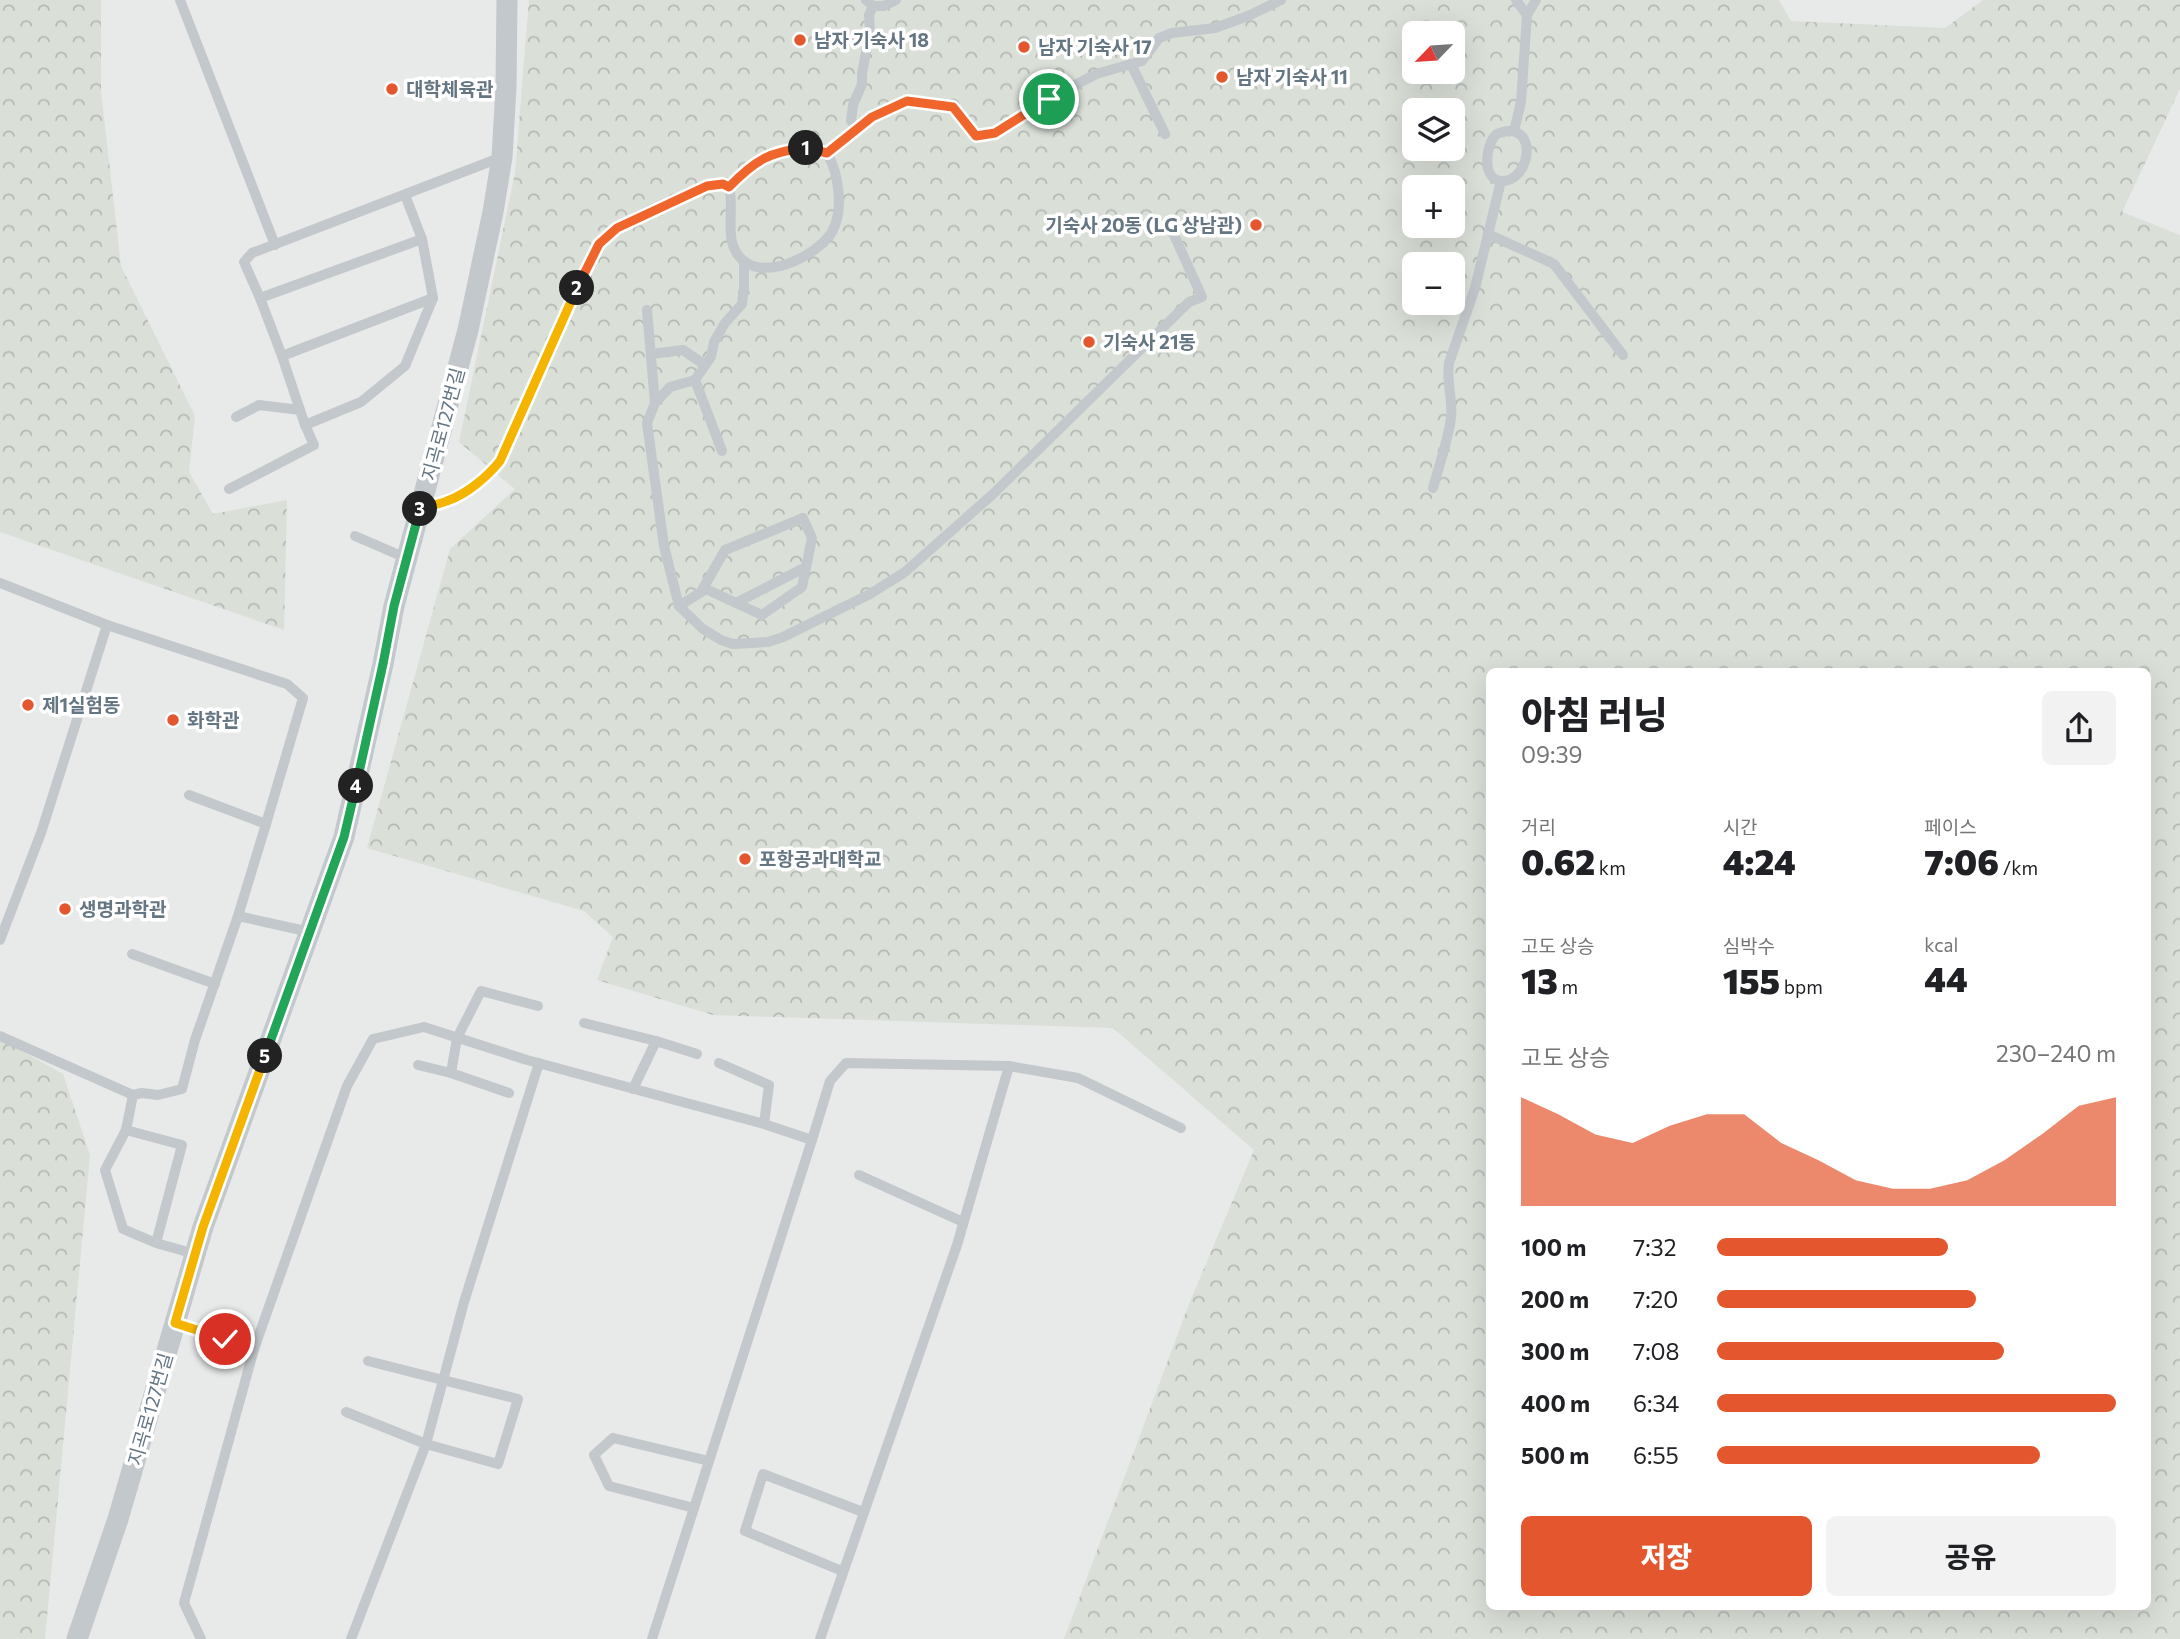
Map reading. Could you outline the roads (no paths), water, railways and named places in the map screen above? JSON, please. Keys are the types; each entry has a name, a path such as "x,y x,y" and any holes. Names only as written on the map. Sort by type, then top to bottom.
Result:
{"street":[{"name":"지곡로127번길","path":"77,1639 118,1519 195,1254 344,837 394,606 468,330 502,157 506,88 506,0"}],"lane":[{"path":"180,0 275,245"},
{"path":"858,127 851,121 851,114 852,105 862,84 870,31 870,3 884,6 896,0"},
{"path":"827,153 872,117 907,101 953,107 976,136 995,133 1077,83 1096,74 1142,61 1158,38 1172,33 1215,28 1281,0"},
{"path":"1516,0 1527,15"},
{"path":"1514,131 1521,102 1527,15 1536,0"},
{"path":"1131,64 1165,134"},
{"path":"1514,131 1523,136 1527,144 1526,157 1522,169 1512,178 1501,181 1494,178 1488,170 1490,143 1498,134 1514,131"},
{"path":"420,507 447,501 468,489 493,470 500,461 590,259 599,244 617,228 707,186 723,184 729,187 732,197 730,216 733,241 737,254 744,261 761,267 782,266 804,256 826,240 833,230 838,196 834,165 827,153 807,148 768,156 756,162 729,187"},
{"path":"229,489 314,445 244,262 252,253 502,157"},
{"path":"1433,488 1451,418 1447,373 1449,363 1475,288 1501,181"},
{"path":"305,425 361,402 405,366 433,298 422,239 405,195"},
{"path":"744,261 741,304 724,323 713,342 711,357 695,380 670,387 655,403 647,423 664,546 679,606 703,629 733,644 768,642 833,614 905,572 993,495 1189,302 1202,297 1170,226"},
{"path":"1488,234 1555,264 1623,355"},
{"path":"260,298 422,239"},
{"path":"282,356 433,298"},
{"path":"646,310 655,403"},
{"path":"651,354 683,350 705,365"},
{"path":"695,380 722,451"},
{"path":"236,417 259,405 300,410"},
{"path":"679,606 706,589 762,615 802,587 812,538 803,518 725,550 701,592"},
{"path":"355,536 406,558"},
{"path":"736,603 806,567"},
{"path":"0,583 107,625 288,684 303,698 238,916 182,1089 158,1095 133,1095 0,1036"},
{"path":"0,940 41,833 107,625"},
{"path":"189,795 266,824"},
{"path":"238,916 310,932"},
{"path":"132,954 215,984"},
{"path":"451,1073 457,1038 481,991 538,1006"},
{"path":"584,1023 697,1054"},
{"path":"201,1639 184,1603 254,1349 347,1086 373,1039 424,1027 539,1063 764,1124 812,1140"},
{"path":"633,1088 656,1041"},
{"path":"351,1639 426,1444 464,1302 539,1063"},
{"path":"719,1063 769,1084 764,1124"},
{"path":"652,1639 830,1081 846,1063 1009,1066 1078,1078 1181,1128"},
{"path":"418,1065 509,1093"},
{"path":"820,1639 963,1222 1009,1066"},
{"path":"133,1095 127,1130 105,1170 123,1229 156,1243 195,1254"},
{"path":"127,1130 181,1145 156,1243"},
{"path":"859,1175 963,1222"},
{"path":"175,1323 254,1349"},
{"path":"346,1412 426,1444 498,1464 518,1399 368,1361"},
{"path":"694,1508 609,1486 594,1455 613,1438 709,1461"},
{"path":"842,1571 744,1531 763,1474 863,1512"}],"place":[{"name":"남자 기숙사 18","path":"800,40"},
{"name":"남자 기숙사 17","path":"1024,47"},
{"name":"남자 기숙사 11","path":"1222,77"},
{"name":"대학체육관","path":"392,89"},
{"name":"기숙사 20동 (LG 상남관)","path":"1256,225"},
{"name":"기숙사 21동","path":"1089,342"},
{"name":"제1실험동","path":"28,705"},
{"name":"화학관","path":"173,720"},
{"name":"포항공과대학교","path":"745,859"},
{"name":"생명과학관","path":"65,909"}]}
